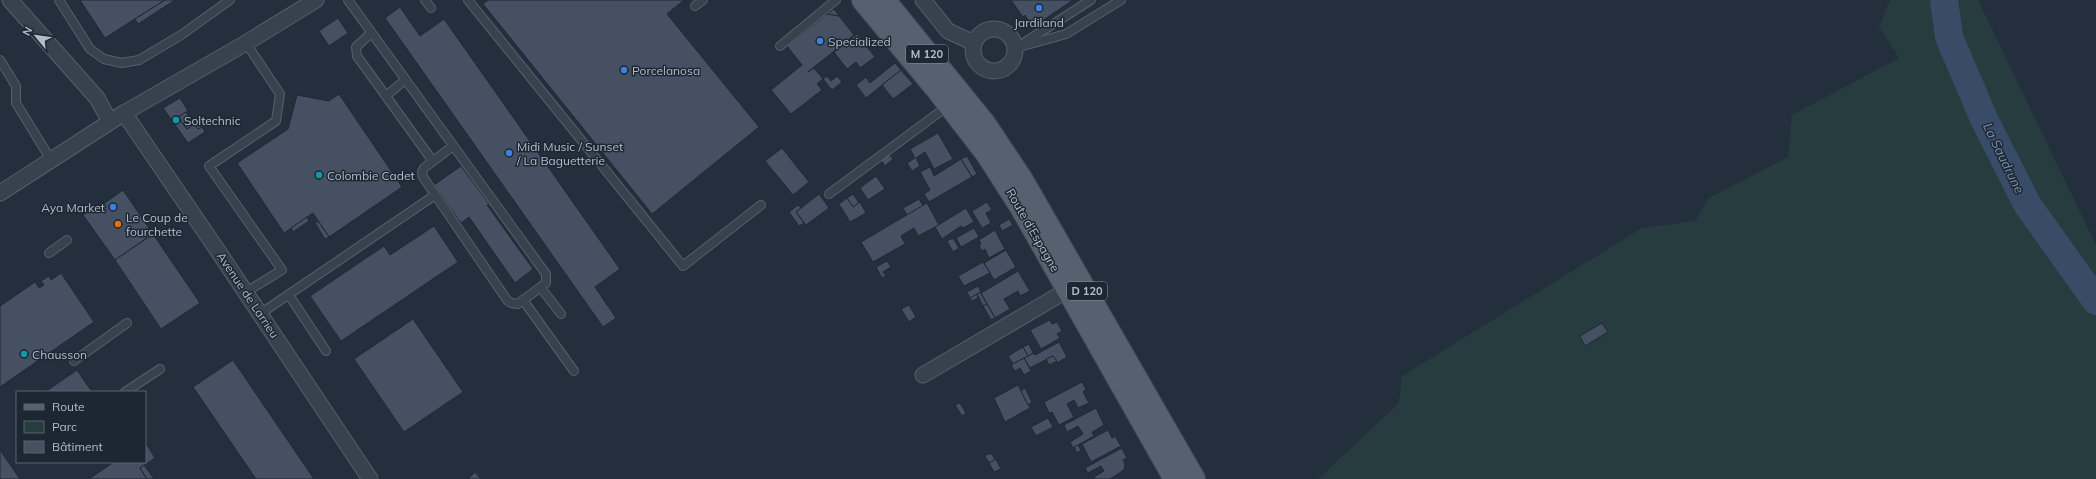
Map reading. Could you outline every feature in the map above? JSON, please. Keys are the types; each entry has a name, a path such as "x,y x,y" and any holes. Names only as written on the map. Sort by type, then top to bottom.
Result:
{"main road":[{"name":"Route d'Espagne","path":"863,0 1022,180 1175,479"},
{"name":"Route d'Espagne","path":"884,0 960,110"},
{"name":"Route d'Espagne","path":"1075,286 1194,479"}],"street":[{"path":"10,0 97,98 110,122"},
{"path":"0,193 124,113 246,43 316,0"},
{"path":"923,0 948,31 974,43"},
{"path":"992,28 1001,29 1008,33 1013,40 1016,48 1015,57 1010,65 1001,70 992,72 983,68 976,62 973,53 974,43 978,36 992,28"},
{"name":"Avenue de Larrieu","path":"124,113 246,292 370,479"},
{"path":"924,375 1075,286"}],"lane":[{"path":"59,0 90,49 104,59 122,64 139,60 181,35 230,0"},
{"path":"348,0 546,274 546,283 541,288 515,304 507,300 423,177 422,172 424,168 432,160 453,146"},
{"path":"425,0 431,8"},
{"path":"468,0 683,266 761,205"},
{"path":"695,6 703,0"},
{"path":"780,46 836,0"},
{"path":"1016,48 1091,0"},
{"path":"1016,48 1066,34 1121,0"},
{"path":"371,33 359,43 355,52 432,160"},
{"path":"246,43 280,94 276,122 209,166 282,270 246,292"},
{"path":"0,60 16,86 16,103 52,160"},
{"path":"386,96 405,80"},
{"path":"830,194 960,110"},
{"path":"260,314 436,195"},
{"path":"49,252 67,240"},
{"path":"541,288 561,314"},
{"path":"289,295 326,351"},
{"path":"523,300 574,372"},
{"path":"74,360 127,323"},
{"path":"127,391 160,369"}],"green space":[{"path":"1890,0 1978,0 2096,245 2096,479 1318,479 1399,403 1402,376 1642,228 1695,221 1709,198 1788,157 1792,115 1899,58 1879,27"}],"building":[{"path":"80,0 165,0 105,38"},
{"path":"165,0 175,0 138,24 135,19"},
{"name":"Porcelanosa","path":"488,0 684,0 667,14 759,127 652,214 483,4"},
{"name":"Jardiland","path":"1011,0 1073,0 1042,21 1039,17 1030,23 1025,15 1023,17"},
{"name":"Midi Music / Sunset / La Baguetterie","path":"400,7 420,36 444,19 620,269 595,287 616,318 603,327 385,18"},
{"path":"834,9 839,16 827,14"},
{"path":"827,14 839,16 854,35 808,72 814,68 823,79 817,84 822,90 791,114 771,90 802,65 787,46"},
{"path":"338,18 348,33 329,46 319,31"},
{"path":"857,34 875,57 860,68 856,62 847,69 834,52"},
{"path":"895,63 901,70 866,98 856,85 866,77 870,83"},
{"path":"901,70 913,84 893,99 882,85"},
{"path":"827,76 831,81 837,76 842,82 832,90 823,79"},
{"name":"Colombie Cadet","path":"339,94 402,187 329,237 313,213 284,233 237,163 288,129 297,95 329,101"},
{"name":"Soltechnic","path":"180,98 188,111 178,117 187,129 194,124 198,129 202,127 205,132 188,143 163,108"},
{"path":"186,112 194,124 187,129 178,117"},
{"path":"198,122 202,127 198,129 194,124"},
{"path":"938,133 953,159 934,169 925,152 916,158 920,166 912,171 907,163 915,158 910,149"},
{"path":"782,148 809,182 793,195 765,161"},
{"path":"889,154 893,159 885,166 881,160"},
{"path":"967,156 977,174 972,177 961,159"},
{"path":"961,159 972,177 929,202 924,194 930,190 920,172 930,167 934,176"},
{"path":"461,166 533,269 515,283 469,217 461,223 434,185"},
{"path":"876,176 885,189 868,200 860,188"},
{"name":"Le Coup de fourchette","path":"123,190 153,234 115,260 83,215 93,208 95,210"},
{"path":"819,194 829,208 806,225 796,212"},
{"path":"853,194 859,203 853,207 847,198"},
{"path":"847,198 853,207 860,202 866,213 850,222 839,204"},
{"path":"919,199 923,206 907,215 903,208"},
{"path":"987,202 992,210 986,213 991,223 982,228 972,211"},
{"path":"927,203 939,225 918,236 914,228 901,236 905,244 873,262 861,242"},
{"path":"798,205 801,208 796,212 804,223 799,226 789,212"},
{"path":"966,208 974,222 963,228 961,226 942,239 935,227"},
{"path":"307,217 309,221 293,232 291,228"},
{"path":"1009,219 1013,225 1002,231 999,225"},
{"path":"318,221 329,237 325,239 315,223"},
{"path":"434,226 458,262 341,341 310,296 384,246 390,255"},
{"path":"974,228 979,237 961,247 956,238"},
{"path":"995,230 1005,249 989,258 985,249 982,251 979,246 981,244 979,240"},
{"path":"153,234 200,303 161,329 115,260"},
{"path":"953,238 959,248 953,252 947,241"},
{"path":"1006,250 1016,267 994,280 984,263"},
{"path":"887,261 891,267 883,272 886,276 882,278 876,267"},
{"path":"983,262 990,273 964,286 958,276"},
{"path":"1018,271 1030,291 1020,296 1018,291 1004,299 1010,309 995,318 981,293"},
{"name":"Chausson","path":"61,273 94,322 0,387 0,306 35,282 39,288 44,285 41,281 49,276 51,280"},
{"path":"978,286 981,292 970,298 967,292"},
{"path":"980,292 987,304 983,306 977,294"},
{"path":"977,294 978,298 972,301 970,298"},
{"path":"987,304 995,318 991,320 983,306"},
{"path":"909,305 916,317 909,322 901,309"},
{"path":"413,319 463,392 404,432 354,359"},
{"path":"1050,320 1052,324 1057,322 1062,331 1057,334 1060,338 1041,349 1030,330"},
{"path":"1602,323 1608,332 1585,346 1580,336"},
{"path":"1059,342 1067,357 1057,363 1053,356 1030,368 1024,358 1033,353 1035,355"},
{"path":"1029,344 1033,353 1028,356 1023,347"},
{"path":"1023,347 1028,356 1013,364 1008,356"},
{"path":"1053,356 1057,361 1049,365 1046,359"},
{"path":"1024,358 1031,371 1024,375 1020,368 1015,371 1011,365"},
{"path":"233,360 314,479 256,479 193,387"},
{"path":"77,370 91,391 46,391"},
{"path":"1082,382 1086,389 1083,392 1089,403 1078,408 1074,400 1067,404 1074,417 1059,425 1052,412 1049,413 1044,402"},
{"path":"1018,385 1030,408 1005,422 994,398"},
{"path":"1025,388 1032,402 1028,405 1021,391"},
{"path":"960,403 966,413 962,416 955,405"},
{"path":"1096,408 1104,425 1092,432 1094,436 1073,448 1070,442 1083,434 1078,426 1067,432 1064,425"},
{"path":"1048,418 1053,427 1036,436 1031,427"},
{"path":"1108,430 1112,438 1115,436 1121,446 1091,462 1082,444"},
{"path":"147,445 155,458 140,468 147,479 89,479 113,463 146,463"},
{"path":"1078,445 1081,450 1077,453 1074,447"},
{"path":"1122,448 1127,458 1123,460 1125,464 1124,470 1110,479 1095,479 1094,477 1104,471 1101,466 1088,473 1085,468"},
{"path":"0,450 20,479 0,479"},
{"path":"992,454 995,460 989,463 985,456"},
{"path":"996,459 1001,469 994,472 989,463"},
{"path":"144,465 154,479 147,479 140,468"},
{"path":"475,472 481,479 468,479"}],"waterway":[{"name":"La Saudrune","path":"1944,0 1949,37 1984,119 2027,204 2096,301"}],"place":[{"name":"Jardiland","path":"1039,8"},
{"name":"Specialized","path":"820,41"},
{"name":"Porcelanosa","path":"624,70"},
{"name":"Soltechnic","path":"176,120"},
{"name":"Midi Music / Sunset / La Baguetterie","path":"509,153"},
{"name":"Colombie Cadet","path":"319,175"},
{"name":"Aya Market","path":"113,207"},
{"name":"Le Coup de fourchette","path":"118,224"},
{"name":"Chausson","path":"24,354"}]}
